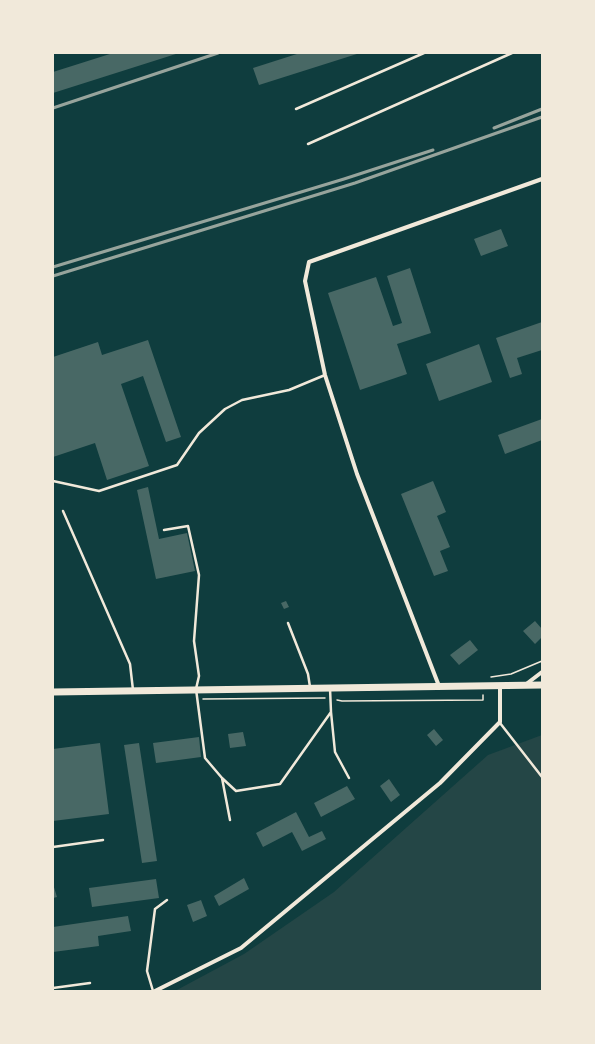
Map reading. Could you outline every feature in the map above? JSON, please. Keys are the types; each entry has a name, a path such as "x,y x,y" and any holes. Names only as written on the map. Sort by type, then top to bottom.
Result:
{"main road":[{"path":"53,692 542,685"}],"street":[{"path":"439,686 357,474 325,375 305,282 309,262 542,179"},
{"path":"524,685 542,672"},
{"path":"154,991 241,948 440,783 500,722 500,685"}],"lane":[{"path":"296,109 424,53"},
{"path":"308,144 512,53"},
{"path":"53,481 99,491 177,465 199,433 225,409 242,400 289,390 325,375"},
{"path":"63,511 130,664 133,690"},
{"path":"164,530 188,526 199,575 194,641 199,676 196,689 206,758 222,778 236,791 280,784 331,712"},
{"path":"288,623 308,674 310,688"},
{"path":"330,687 334,752 348,778"},
{"path":"500,722 542,777"},
{"path":"222,778 230,820"},
{"path":"53,847 104,840"},
{"path":"154,991 147,971 155,909 167,900"},
{"path":"53,988 90,983"}],"shaded area":[{"path":"542,735 542,991 175,991 244,954 334,892 488,755"}],"building":[{"path":"113,53 179,53 53,93 53,72"},
{"path":"300,53 360,53 259,85 253,68"},
{"path":"501,229 508,246 481,256 474,239"},
{"path":"410,268 431,333 397,344 407,374 360,390 328,293 376,277 393,326 402,323 387,276"},
{"path":"542,322 542,350 517,358 522,374 510,378 496,338"},
{"path":"148,340 181,437 166,442 143,376 121,384 149,466 107,480 95,443 53,457 53,357 98,342 102,355"},
{"path":"479,344 492,382 439,401 426,364"},
{"path":"542,419 542,440 505,454 498,435"},
{"path":"433,481 446,512 437,516 450,547 440,551 448,571 434,576 401,494"},
{"path":"148,487 159,539 187,533 195,571 156,579 137,490"},
{"path":"286,601 289,607 284,609 281,603"},
{"path":"535,621 542,629 542,637 535,644 523,631"},
{"path":"470,640 478,650 459,665 450,655"},
{"path":"434,729 443,740 436,746 427,735"},
{"path":"243,732 246,746 230,748 228,734"},
{"path":"199,737 201,757 156,763 153,743"},
{"path":"100,743 109,814 53,821 53,749"},
{"path":"139,743 157,861 142,863 124,745"},
{"path":"389,779 400,795 391,802 380,786"},
{"path":"347,786 355,799 321,817 314,803"},
{"path":"296,812 309,837 322,831 326,839 302,851 292,832 263,847 256,833"},
{"path":"244,878 249,889 219,906 214,896"},
{"path":"156,879 159,898 92,907 89,888"},
{"path":"53,884 57,897 53,898"},
{"path":"201,900 207,916 193,922 187,905"},
{"path":"128,916 131,931 98,936 99,946 53,952 53,927"}],"railway":[{"path":"53,108 218,53"},
{"path":"494,128 542,109"},
{"path":"53,276 355,183 542,117"},
{"path":"53,267 344,179 433,150"}]}
